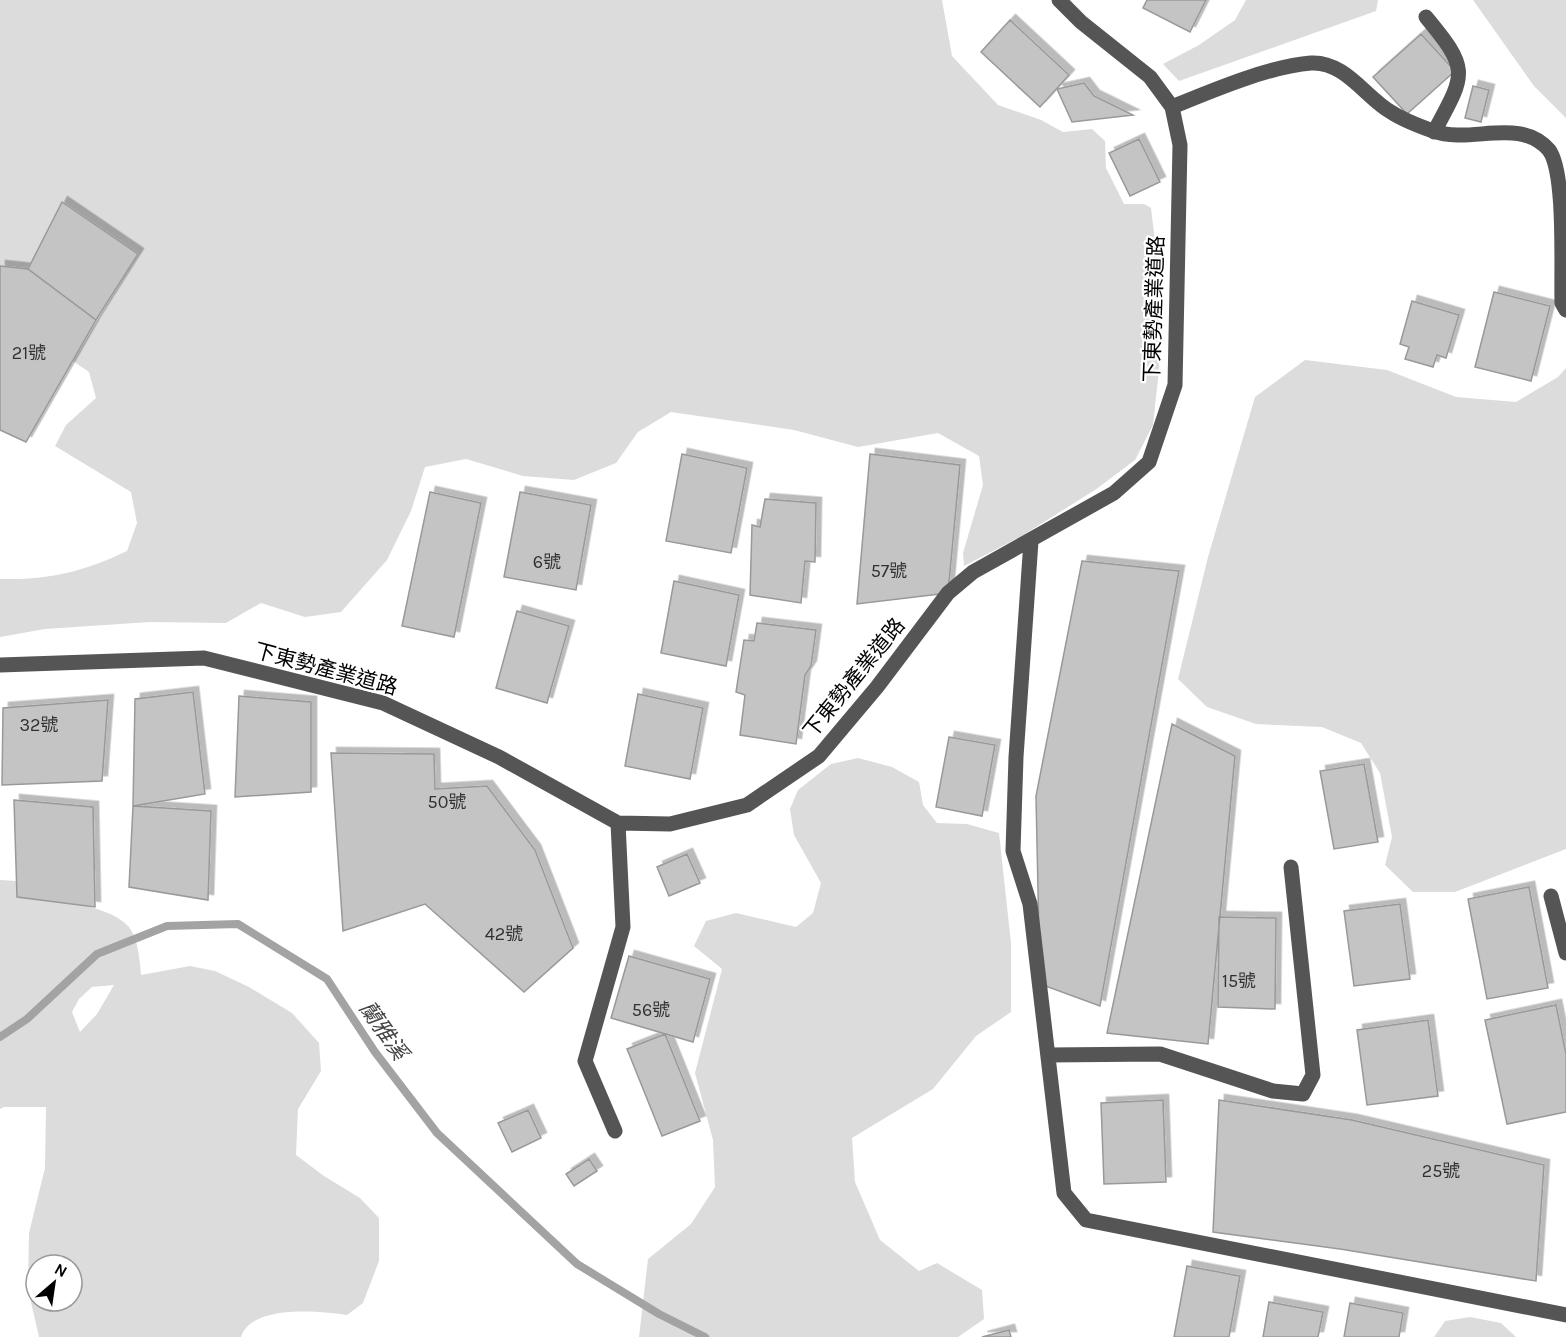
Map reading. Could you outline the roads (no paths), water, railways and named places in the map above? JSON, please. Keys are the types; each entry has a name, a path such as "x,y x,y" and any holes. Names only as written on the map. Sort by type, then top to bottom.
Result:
{"street":[{"name":"下東勢產業道路","path":"0,665 204,658 383,703 499,757 618,823 670,824 747,806 819,756 877,687 948,593 973,572 1114,493 1149,462 1160,435 1175,385 1180,145 1172,107 1150,77 1081,22 1059,0"},
{"path":"1426,17 1454,51 1459,67 1457,90 1434,132"},
{"path":"1172,107 1224,86 1313,63 1335,69 1362,87 1390,112 1434,132 1466,137 1509,132 1534,136 1551,152 1562,184 1562,303 1566,310"},
{"path":"1031,541 1016,757 1013,851 1030,904 1064,1192 1086,1220 1566,1315"},
{"path":"615,1131 585,1061 623,927 618,823"},
{"path":"1048,1055 1160,1054 1273,1090 1303,1094 1313,1075 1291,867"},
{"path":"1551,896 1566,953"}],"waterway":[{"name":"蘭雅溪","path":"0,1037 27,1019 97,954 167,926 238,924 327,979 375,1052 437,1133 577,1264 659,1314 705,1337"}]}
